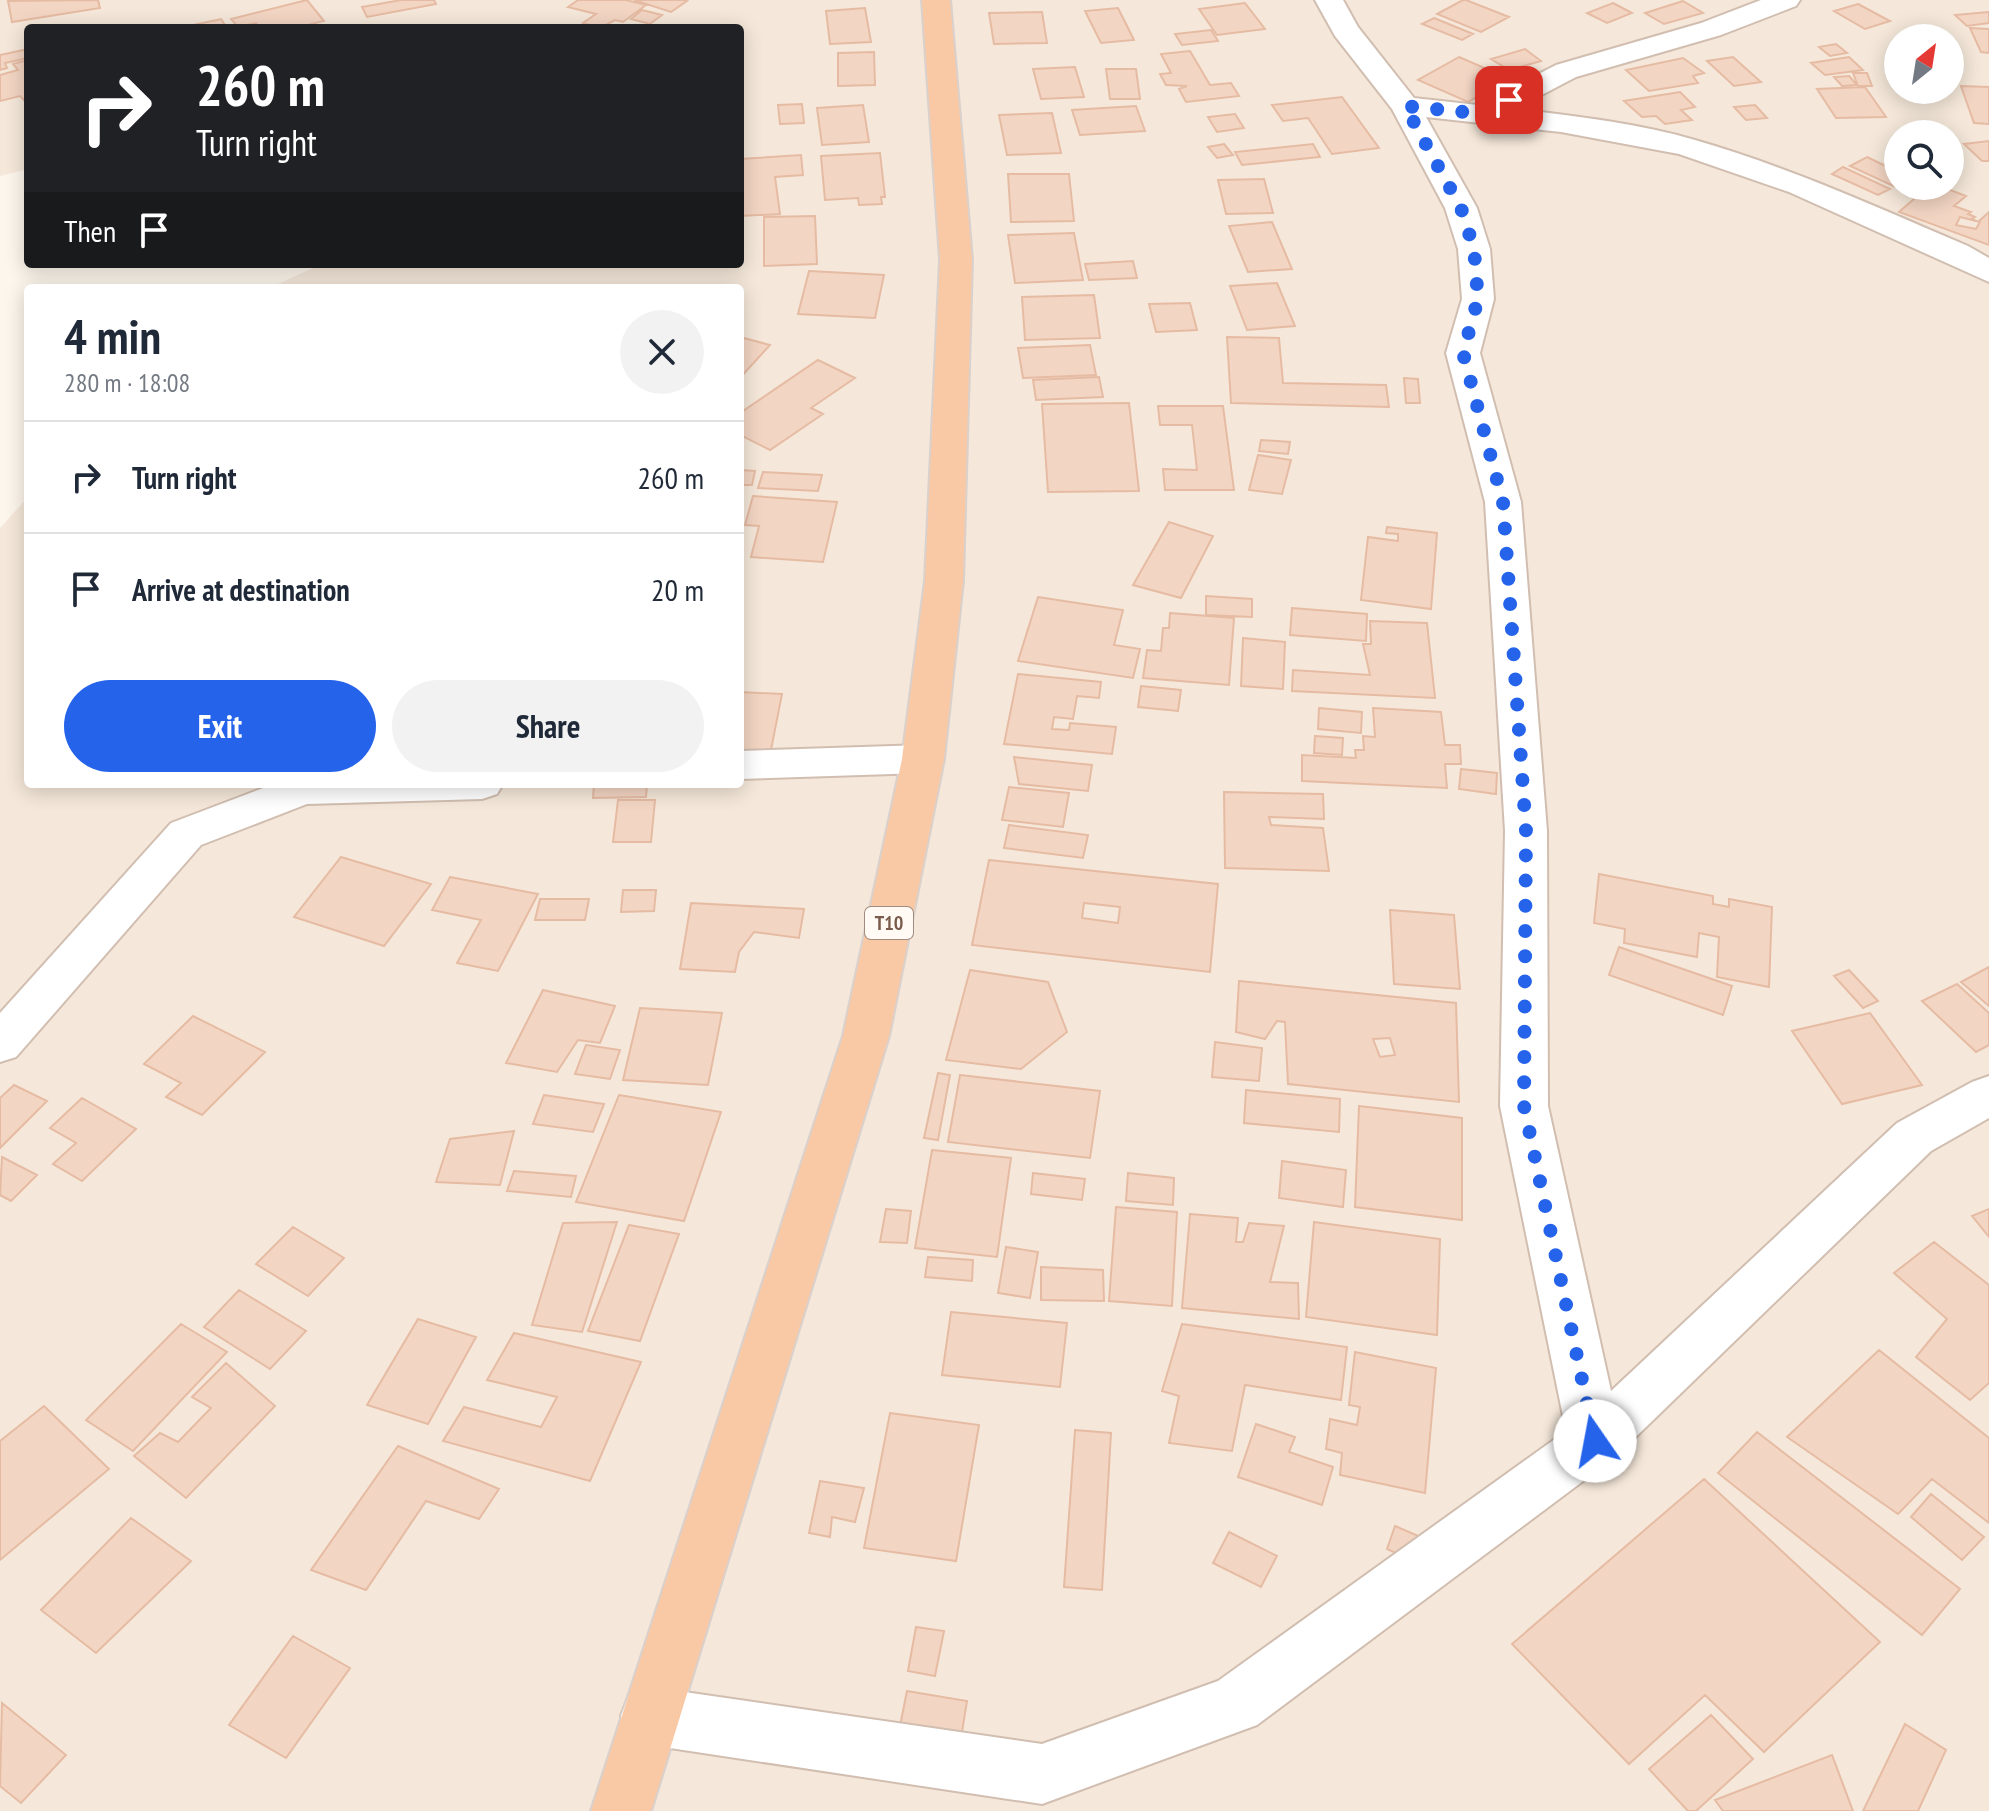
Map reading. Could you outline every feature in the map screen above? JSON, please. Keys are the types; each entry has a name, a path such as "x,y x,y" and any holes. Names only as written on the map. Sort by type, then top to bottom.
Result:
{"highway":[{"name":"T10","path":"621,1811 866,1036 923,759 944,581 956,260 936,0"}],"street":[{"path":"1329,0 1345,30 1405,106 1461,208 1474,249 1478,299 1463,353 1503,502 1526,831 1524,1106 1595,1441"},
{"path":"1483,114 1566,71 1711,29 1786,0"},
{"path":"1405,106 1622,132 1685,146 1744,164 1943,247 1989,272"},
{"path":"744,765 923,759"},
{"path":"0,1044 186,834 303,789 339,788"},
{"path":"650,1716 1042,1774 1236,1704 1595,1441 1914,1137 1989,1095"}],"shaded area":[{"path":"0,0 1989,0 1989,1811 0,1811 0,528 24,501 24,788 744,788 744,284 278,284 313,268 744,268 744,24 24,24 24,170 0,176"}],"building":[{"path":"98,0 100,8 12,22 8,1"},
{"path":"307,0 324,21 312,24 235,24 231,19"},
{"path":"401,0 434,0 436,4 367,17 362,7"},
{"path":"578,0 626,0 646,5 623,22 615,20 608,24 583,23 596,14 568,7"},
{"path":"634,0 683,0 687,1 671,12"},
{"path":"1463,0 1509,17 1481,32 1437,14"},
{"path":"1683,1 1703,13 1664,24 1645,13"},
{"path":"1245,3 1265,29 1217,35 1199,9"},
{"path":"1613,3 1632,13 1607,23 1587,13"},
{"path":"1858,4 1890,21 1865,29 1834,11"},
{"path":"865,8 871,42 830,44 826,11"},
{"path":"1118,8 1134,40 1101,43 1085,11"},
{"path":"642,10 662,15 650,24 631,19"},
{"path":"1042,12 1047,43 994,44 989,13"},
{"path":"1989,12 1989,23 1967,26 1955,15"},
{"path":"1434,18 1473,34 1462,40 1422,24"},
{"path":"221,19 224,24 198,24"},
{"path":"1970,28 1989,29 1989,53 1981,52"},
{"path":"1211,30 1218,41 1182,45 1175,34"},
{"path":"1836,44 1847,53 1830,56 1819,47"},
{"path":"1525,49 1541,61 1509,70 1491,59"},
{"path":"24,50 24,59 5,63 7,68 0,70 0,55"},
{"path":"1190,51 1210,85 1231,83 1239,96 1186,102 1179,89 1187,86 1166,85 1160,74 1171,73 1161,54"},
{"path":"874,52 875,85 838,86 838,53"},
{"path":"1459,57 1510,79 1468,102 1418,80"},
{"path":"1733,57 1761,82 1734,86 1707,61"},
{"path":"1849,57 1863,70 1825,75 1811,63"},
{"path":"1683,58 1704,73 1693,76 1698,83 1649,91 1626,70"},
{"path":"24,61 24,100 20,96 0,101 0,75 18,70 13,64"},
{"path":"1075,67 1084,97 1041,99 1033,69"},
{"path":"1106,69 1136,69 1140,99 1110,99"},
{"path":"1853,73 1867,73 1872,86 1858,86"},
{"path":"1849,76 1857,85 1842,86 1834,77"},
{"path":"1964,86 1989,87 1989,124 1974,123"},
{"path":"1865,87 1886,117 1836,118 1817,89"},
{"path":"1680,92 1695,107 1681,110 1692,120 1665,124 1656,116 1642,117 1624,101"},
{"path":"1342,97 1379,148 1332,154 1308,118 1283,121 1272,105"},
{"path":"802,104 804,123 780,124 778,105"},
{"path":"863,105 869,142 822,145 817,108"},
{"path":"1755,105 1767,118 1746,120 1734,107"},
{"path":"1136,106 1145,131 1080,135 1072,110"},
{"path":"1052,113 1061,153 1007,155 999,115"},
{"path":"1235,114 1244,128 1217,132 1208,117"},
{"path":"1989,141 1989,161 1982,161 1964,144"},
{"path":"1224,144 1233,155 1217,158 1208,147"},
{"path":"1313,144 1320,157 1242,165 1235,152"},
{"path":"880,153 885,197 881,197 882,204 859,205 858,198 825,200 821,156"},
{"path":"801,155 803,175 775,177 780,214 744,216 744,159"},
{"path":"1867,157 1884,165 1884,182 1850,166"},
{"path":"1843,167 1884,186 1884,192 1878,195 1832,174"},
{"path":"1008,174 1069,174 1074,221 1011,222"},
{"path":"1264,179 1273,213 1226,214 1218,180"},
{"path":"1913,200 1961,200 1954,206 1971,212 1968,214 1978,222 1989,212 1989,245 1899,212"},
{"path":"815,216 817,264 764,266 764,217"},
{"path":"1960,217 1980,222 1976,229 1956,225"},
{"path":"1272,222 1292,269 1248,272 1229,226"},
{"path":"1074,233 1083,280 1015,283 1008,235"},
{"path":"1133,261 1137,278 1089,280 1085,264"},
{"path":"809,271 884,275 875,318 798,314"},
{"path":"1277,283 1295,326 1247,330 1230,286"},
{"path":"1094,295 1100,338 1025,340 1022,297"},
{"path":"1190,303 1197,330 1156,332 1149,304"},
{"path":"1227,337 1279,338 1283,383 1386,385 1389,407 1231,403"},
{"path":"744,338 770,345 744,374"},
{"path":"1090,345 1096,375 1023,378 1018,348"},
{"path":"818,360 855,378 811,408 823,414 770,450 744,437 744,410"},
{"path":"1099,377 1103,397 1036,400 1033,380"},
{"path":"1404,378 1418,379 1420,403 1406,403"},
{"path":"1129,403 1139,491 1048,492 1042,404"},
{"path":"1158,406 1223,406 1234,490 1165,490 1163,469 1197,470 1192,425 1160,425"},
{"path":"1261,440 1290,442 1288,454 1259,451"},
{"path":"1258,455 1291,460 1282,494 1249,490"},
{"path":"744,470 755,471 752,485 744,485"},
{"path":"763,472 822,475 818,491 758,488"},
{"path":"753,496 837,502 823,562 751,557 759,526 745,525"},
{"path":"1169,522 1213,536 1181,598 1133,585"},
{"path":"1387,527 1437,533 1431,609 1361,600 1368,537 1398,541 1398,534 1386,533"},
{"path":"1206,596 1252,599 1252,617 1206,615"},
{"path":"1038,597 1123,610 1114,645 1140,649 1133,678 1018,661"},
{"path":"1292,608 1367,614 1366,641 1290,635"},
{"path":"1170,613 1234,618 1229,685 1143,678 1147,650 1161,651 1163,628 1169,628"},
{"path":"1370,621 1427,623 1435,698 1292,691 1293,670 1370,675 1363,644 1371,644"},
{"path":"1243,638 1285,642 1283,689 1241,686"},
{"path":"1018,674 1101,682 1099,698 1077,696 1073,719 1054,717 1052,729 1069,730 1070,723 1116,727 1112,754 1004,744"},
{"path":"1141,686 1181,690 1178,711 1138,707"},
{"path":"744,692 782,694 770,755 744,753"},
{"path":"1319,708 1362,712 1361,733 1318,729"},
{"path":"1373,708 1441,712 1445,745 1460,745 1461,764 1445,764 1447,788 1302,781 1302,755 1356,758 1355,750 1364,750 1363,736 1375,737"},
{"path":"1315,736 1343,738 1342,755 1314,753"},
{"path":"1014,757 1092,765 1088,791 1019,784"},
{"path":"1461,769 1497,773 1496,794 1459,789"},
{"path":"1009,787 1069,793 1063,827 1002,820"},
{"path":"594,788 647,788 646,797 593,798"},
{"path":"1224,792 1323,794 1324,819 1269,817 1271,825 1323,828 1329,871 1225,868"},
{"path":"618,800 655,800 651,842 613,842"},
{"path":"1009,825 1088,835 1083,858 1004,848"},
{"path":"341,857 431,884 384,946 294,917"},
{"path":"989,860 1218,884 1210,972 972,945","holes":["1084,903 1120,907 1118,923 1082,918"]},
{"path":"1599,874 1713,896 1713,904 1729,907 1729,899 1772,907 1769,987 1717,977 1719,937 1699,933 1697,957 1624,943 1625,929 1594,923"},
{"path":"450,877 538,894 498,971 457,963 481,920 432,910"},
{"path":"623,890 656,890 654,911 621,912"},
{"path":"540,899 589,899 585,920 535,920"},
{"path":"691,903 804,909 799,938 754,932 739,952 735,972 680,969"},
{"path":"1390,910 1454,915 1460,989 1394,984"},
{"path":"1619,947 1732,986 1723,1015 1609,975"},
{"path":"1989,967 1989,1006 1961,982"},
{"path":"970,970 1048,982 1067,1032 1021,1069 946,1060"},
{"path":"1849,970 1878,1001 1863,1008 1834,976"},
{"path":"1239,981 1456,1003 1459,1102 1288,1084 1285,1022 1277,1021 1265,1039 1236,1032","holes":["1390,1038 1395,1055 1380,1057 1373,1039"]},
{"path":"1957,984 1989,1013 1989,1045 1976,1052 1922,1001"},
{"path":"543,990 615,1006 600,1043 578,1040 557,1072 506,1063"},
{"path":"640,1008 722,1013 708,1085 623,1080"},
{"path":"1870,1013 1922,1085 1842,1104 1792,1031"},
{"path":"193,1016 265,1052 202,1115 166,1097 181,1083 144,1064"},
{"path":"1215,1042 1262,1048 1259,1081 1212,1077"},
{"path":"586,1045 620,1050 610,1079 575,1074"},
{"path":"938,1073 950,1075 938,1140 924,1138"},
{"path":"960,1075 1100,1091 1090,1158 948,1142"},
{"path":"14,1085 47,1101 0,1148 0,1098"},
{"path":"1246,1090 1340,1099 1339,1132 1244,1123"},
{"path":"544,1095 604,1104 593,1132 533,1124"},
{"path":"619,1095 721,1112 684,1221 576,1202"},
{"path":"82,1098 136,1129 82,1181 53,1164 76,1143 50,1128"},
{"path":"1359,1106 1462,1118 1462,1220 1355,1207"},
{"path":"514,1131 500,1185 436,1182 450,1139"},
{"path":"932,1150 1011,1158 997,1257 915,1248"},
{"path":"2,1157 37,1175 11,1201 0,1195"},
{"path":"1282,1161 1346,1170 1343,1207 1279,1198"},
{"path":"514,1171 576,1176 571,1197 507,1191"},
{"path":"1033,1173 1085,1179 1082,1200 1031,1194"},
{"path":"1128,1173 1174,1178 1173,1205 1126,1201"},
{"path":"1116,1207 1177,1212 1172,1306 1109,1301"},
{"path":"886,1209 911,1211 907,1243 880,1242"},
{"path":"1989,1209 1989,1237 1972,1216"},
{"path":"1190,1214 1238,1218 1236,1242 1243,1242 1249,1223 1284,1226 1270,1282 1298,1283 1299,1319 1182,1308"},
{"path":"617,1222 582,1332 532,1325 563,1223"},
{"path":"1314,1222 1440,1239 1437,1335 1306,1317"},
{"path":"629,1225 679,1234 640,1341 588,1331"},
{"path":"293,1227 344,1258 308,1296 256,1264"},
{"path":"1934,1242 1989,1285 1989,1383 1970,1400 1916,1357 1947,1319 1894,1273"},
{"path":"1006,1247 1038,1252 1030,1298 998,1293"},
{"path":"928,1257 973,1260 972,1281 925,1277"},
{"path":"1041,1267 1103,1270 1104,1301 1041,1300"},
{"path":"239,1290 306,1331 270,1369 204,1327"},
{"path":"951,1312 1067,1323 1060,1387 942,1375"},
{"path":"418,1319 476,1337 428,1424 367,1405"},
{"path":"181,1324 227,1352 133,1451 86,1420"},
{"path":"1182,1324 1347,1347 1341,1400 1245,1385 1232,1451 1169,1443 1179,1396 1162,1391"},
{"path":"514,1333 641,1362 590,1481 443,1441 464,1407 541,1427 557,1397 487,1380"},
{"path":"1879,1350 1989,1438 1989,1523 1932,1479 1898,1514 1787,1437"},
{"path":"1355,1352 1436,1368 1425,1493 1340,1475 1342,1453 1326,1449 1330,1419 1357,1425 1360,1407 1349,1405"},
{"path":"226,1363 275,1406 186,1498 134,1456 160,1433 178,1442 211,1408 192,1397"},
{"path":"44,1406 109,1469 0,1560 0,1441"},
{"path":"890,1413 979,1425 956,1561 864,1548"},
{"path":"1256,1424 1295,1437 1289,1452 1333,1467 1322,1505 1238,1477"},
{"path":"1075,1430 1111,1433 1102,1590 1064,1587"},
{"path":"1757,1432 1960,1589 1922,1635 1718,1473"},
{"path":"398,1446 499,1489 479,1519 426,1501 366,1590 311,1570"},
{"path":"1704,1479 1880,1642 1764,1752 1705,1695 1629,1764 1512,1644"},
{"path":"820,1481 864,1488 855,1522 832,1517 830,1537 809,1533"},
{"path":"1931,1494 1984,1537 1962,1560 1911,1517"},
{"path":"131,1518 191,1561 96,1653 41,1610"},
{"path":"1395,1526 1423,1538 1413,1561 1387,1549"},
{"path":"1229,1532 1277,1556 1261,1587 1213,1563"},
{"path":"916,1627 944,1631 935,1676 908,1671"},
{"path":"293,1636 350,1668 286,1758 229,1725"},
{"path":"907,1691 967,1701 958,1756 896,1746"},
{"path":"2,1703 66,1755 21,1803 0,1786"},
{"path":"1711,1715 1753,1759 1696,1811 1688,1811 1649,1769"},
{"path":"1905,1724 1946,1750 1918,1811 1863,1811"},
{"path":"1832,1755 1853,1811 1723,1811 1715,1800"}],"route":[{"path":"1509,100 1483,114 1405,106 1461,208 1474,249 1478,299 1463,353 1503,502 1526,831 1524,1106 1595,1441"}]}
